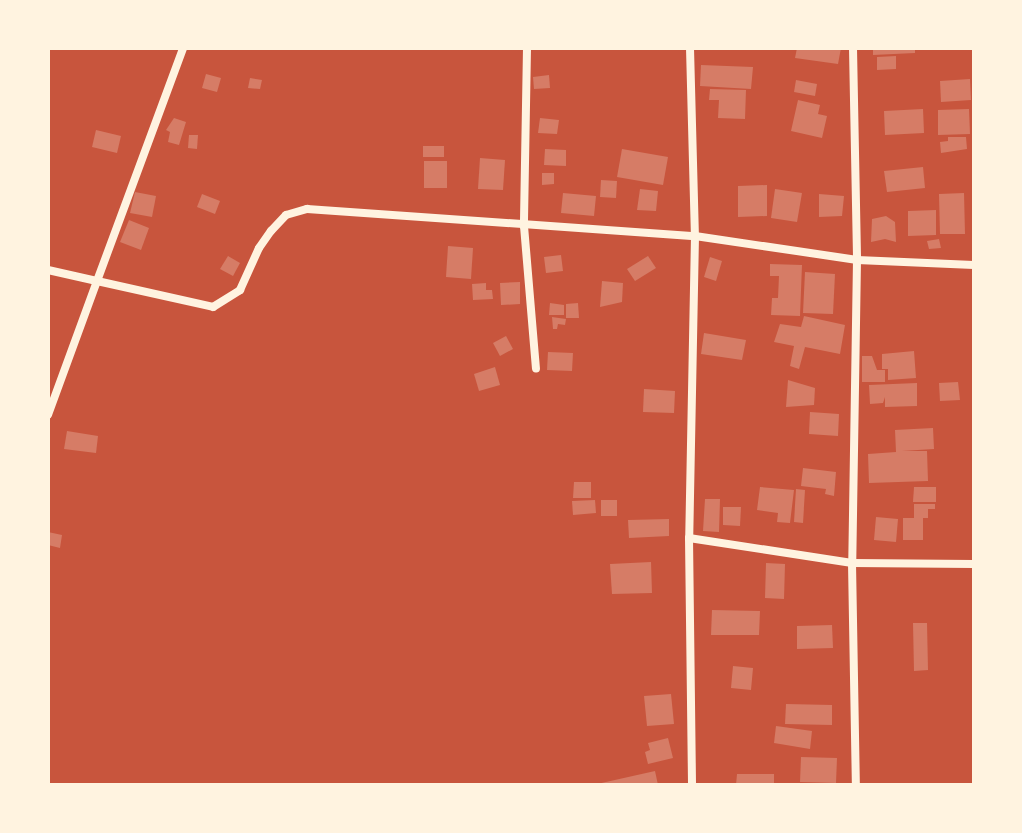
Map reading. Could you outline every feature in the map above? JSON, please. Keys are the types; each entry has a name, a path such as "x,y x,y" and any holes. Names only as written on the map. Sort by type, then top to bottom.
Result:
{"street":[{"path":"48,415 183,48"},
{"path":"527,48 524,226 536,368"},
{"path":"690,48 695,236 689,538 692,785"},
{"path":"853,48 857,260 852,563 856,785"},
{"path":"48,270 213,307 240,290 259,248 286,215 307,209 695,236 857,260 974,265"},
{"path":"689,538 852,563 974,564"}],"building":[{"path":"797,48 841,48 838,64 795,58"},
{"path":"873,48 915,48 915,53 873,55"},
{"path":"896,56 896,69 877,70 877,57"},
{"path":"701,65 753,67 751,89 700,86"},
{"path":"206,74 221,78 217,92 202,88"},
{"path":"549,75 550,88 534,89 533,77"},
{"path":"250,78 262,80 260,89 248,88"},
{"path":"970,79 971,100 941,102 940,81"},
{"path":"796,80 817,84 815,96 794,92"},
{"path":"710,89 746,90 745,119 718,118 719,100 709,100"},
{"path":"798,100 820,105 818,114 827,116 822,138 791,131"},
{"path":"923,109 924,133 885,135 884,111"},
{"path":"969,109 970,134 938,135 938,110"},
{"path":"174,118 186,122 179,145 168,142 170,132 166,130"},
{"path":"540,118 559,120 557,134 538,133"},
{"path":"96,130 121,136 117,153 92,147"},
{"path":"189,135 198,135 197,149 188,148"},
{"path":"948,137 966,137 967,149 941,153 940,142 948,141"},
{"path":"423,146 444,146 444,157 423,157"},
{"path":"545,149 566,150 566,166 544,165"},
{"path":"622,149 668,157 663,185 617,177"},
{"path":"480,158 505,160 503,190 478,189"},
{"path":"424,161 447,161 447,188 424,188"},
{"path":"923,167 925,188 887,192 884,171"},
{"path":"542,173 554,173 554,184 542,185"},
{"path":"601,180 617,181 616,198 600,197"},
{"path":"767,185 767,216 738,217 738,186"},
{"path":"640,189 658,191 656,211 637,210"},
{"path":"775,189 802,193 797,222 771,218"},
{"path":"135,192 156,196 152,217 130,213"},
{"path":"563,193 596,196 594,216 561,213"},
{"path":"964,193 965,234 940,234 939,194"},
{"path":"202,194 220,201 215,214 197,207"},
{"path":"819,194 844,196 842,216 819,217"},
{"path":"936,210 936,235 908,236 908,211"},
{"path":"886,216 895,222 896,242 885,239 871,242 872,219"},
{"path":"129,220 149,228 141,250 120,242"},
{"path":"939,239 941,248 929,249 927,241"},
{"path":"448,246 473,248 471,279 446,277"},
{"path":"561,255 563,271 546,273 544,257"},
{"path":"228,256 240,263 233,276 220,269"},
{"path":"648,256 656,268 635,281 627,269"},
{"path":"710,257 722,261 716,281 704,277"},
{"path":"770,264 802,265 800,316 771,315 772,298 778,298 779,276 770,276"},
{"path":"805,272 835,274 833,314 803,313"},
{"path":"602,281 623,283 622,302 600,307"},
{"path":"520,282 520,304 501,305 500,283"},
{"path":"486,283 486,290 492,290 493,299 473,300 472,284"},
{"path":"550,303 564,305 564,315 549,315"},
{"path":"578,303 579,318 566,318 566,304"},
{"path":"804,316 845,325 840,354 805,347 799,369 790,366 794,346 774,342 780,324 801,327"},
{"path":"552,317 566,319 565,325 558,324 557,329 553,329"},
{"path":"704,333 746,340 742,360 701,354"},
{"path":"506,336 513,349 500,356 493,343"},
{"path":"914,351 916,378 888,380 888,369 882,369 882,354"},
{"path":"548,352 573,353 572,371 547,370"},
{"path":"862,356 872,356 877,370 885,370 885,382 862,382"},
{"path":"495,367 500,385 479,391 474,374"},
{"path":"788,380 815,388 814,405 786,407"},
{"path":"958,382 960,400 940,401 939,383"},
{"path":"917,383 917,406 885,407 885,397 883,403 870,404 869,385"},
{"path":"644,389 675,391 674,413 643,412"},
{"path":"810,412 839,414 838,436 809,434"},
{"path":"933,428 934,449 902,451 927,451 928,481 869,483 868,454 896,452 895,430"},
{"path":"67,431 98,436 96,453 64,449"},
{"path":"803,468 836,472 834,496 825,494 826,489 801,486"},
{"path":"574,482 591,482 591,498 573,498"},
{"path":"760,487 794,490 790,523 777,522 778,513 757,510"},
{"path":"914,487 936,487 936,502 913,502"},
{"path":"796,489 805,490 803,523 794,522"},
{"path":"705,499 720,499 719,532 703,531"},
{"path":"595,500 596,513 573,515 572,501"},
{"path":"601,500 617,500 617,516 601,516"},
{"path":"914,504 935,504 935,509 928,509 928,518 923,518 923,540 903,540 903,518 914,518"},
{"path":"723,507 741,507 740,526 723,525"},
{"path":"876,517 898,519 896,542 874,540"},
{"path":"669,519 669,536 629,538 628,520"},
{"path":"48,532 62,535 60,548 48,545"},
{"path":"651,562 652,593 612,594 610,564"},
{"path":"766,563 785,564 784,599 765,598"},
{"path":"712,610 760,611 759,635 711,635"},
{"path":"913,623 927,623 928,670 914,671"},
{"path":"832,625 833,648 797,649 797,626"},
{"path":"733,666 753,668 751,690 731,688"},
{"path":"671,694 674,724 647,726 644,696"},
{"path":"786,704 832,705 832,725 785,724"},
{"path":"776,726 812,731 810,749 774,743"},
{"path":"668,738 673,758 648,764 645,752 650,750 648,743"},
{"path":"801,757 837,758 836,783 800,782"},
{"path":"655,771 658,785 597,785 597,784"},
{"path":"737,774 774,774 774,785 736,785"}]}
